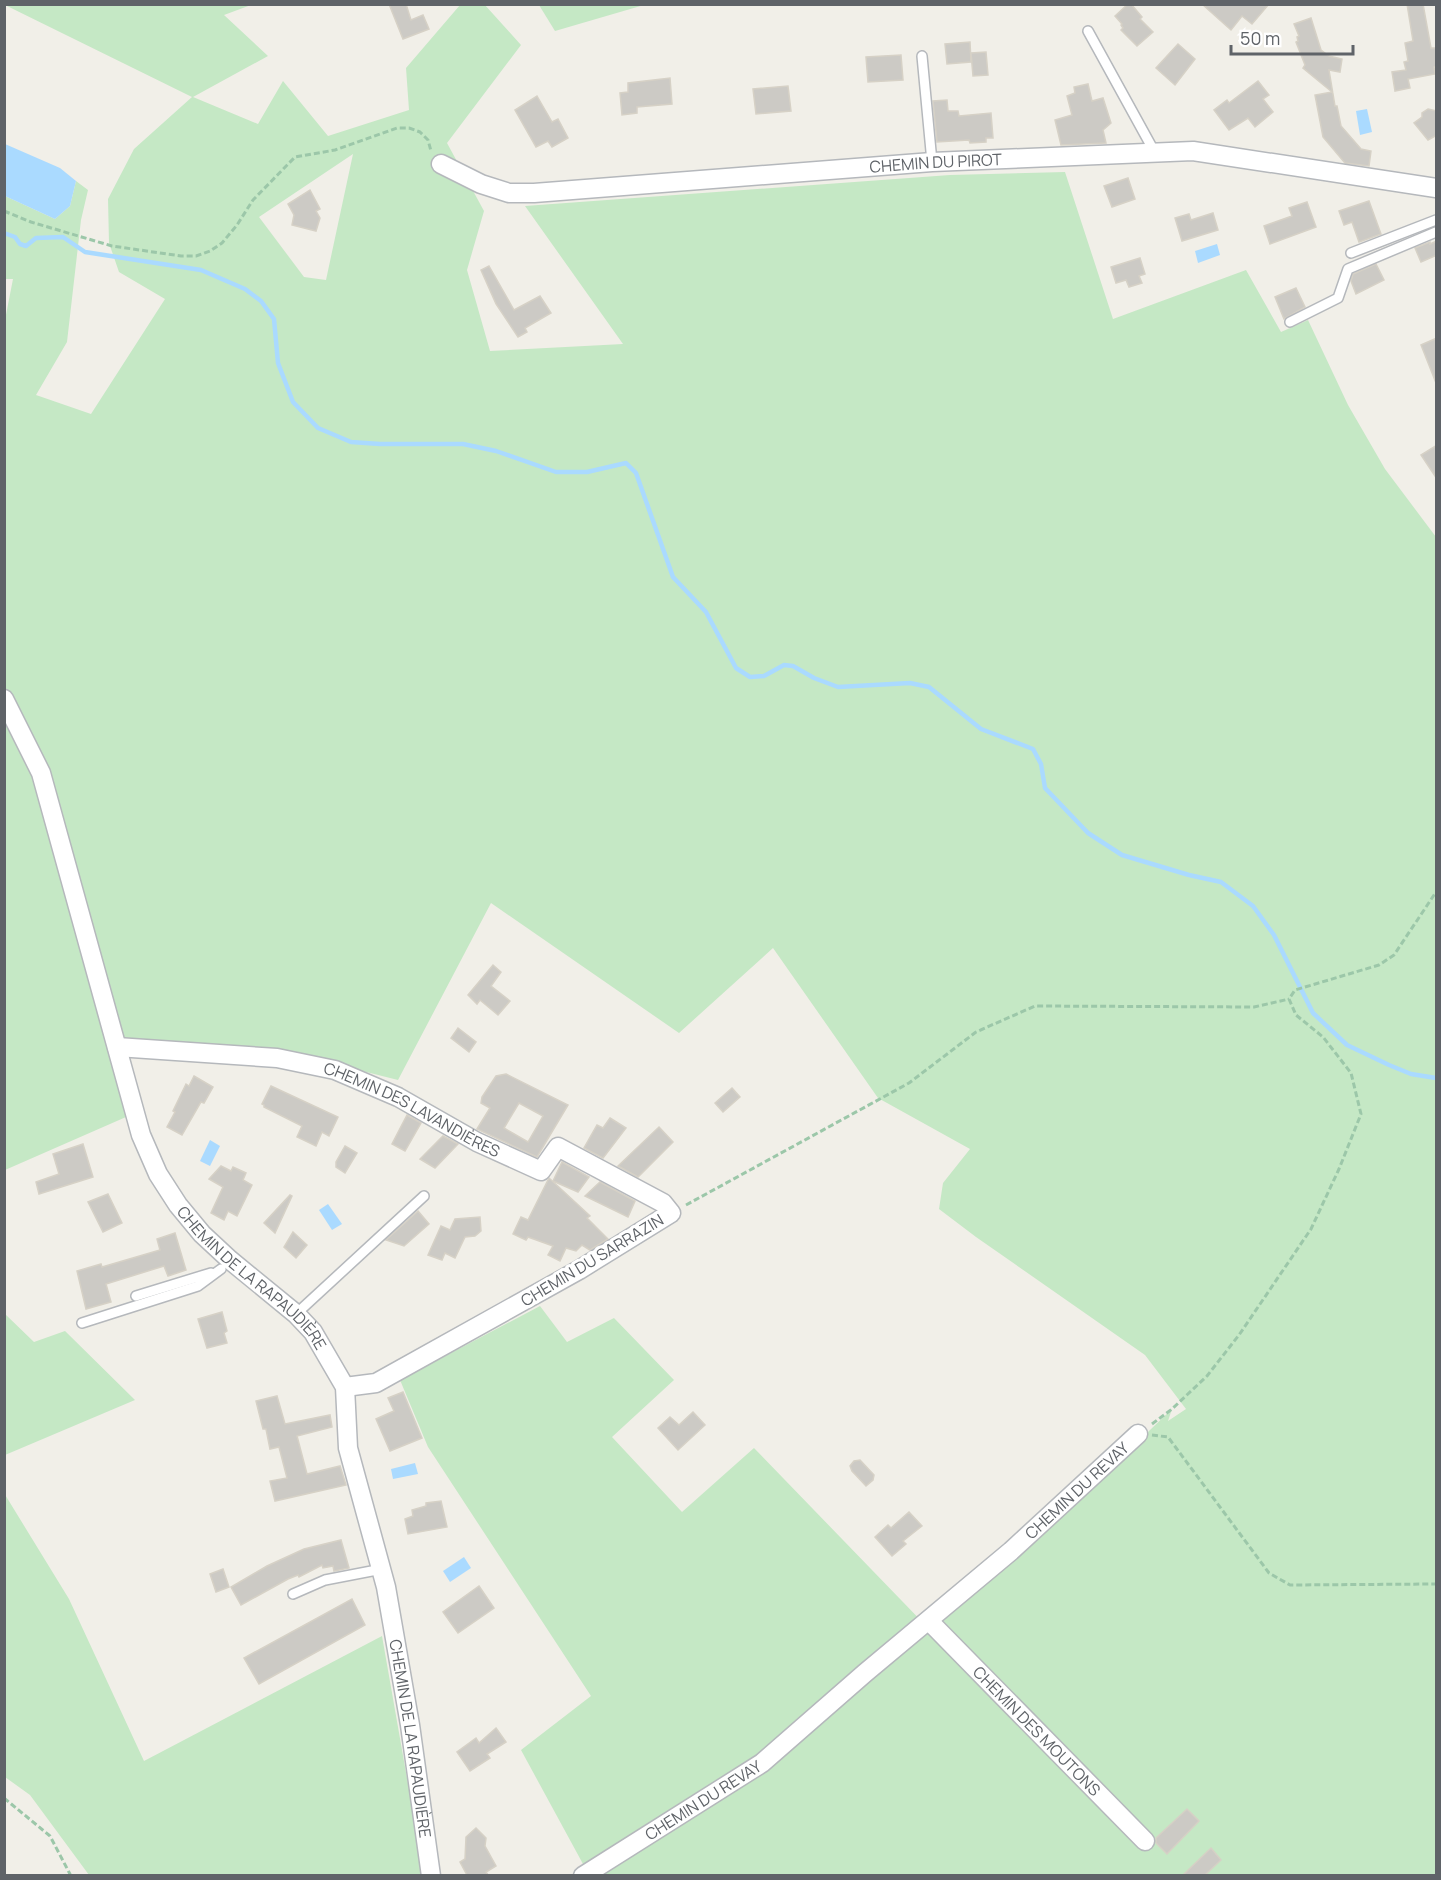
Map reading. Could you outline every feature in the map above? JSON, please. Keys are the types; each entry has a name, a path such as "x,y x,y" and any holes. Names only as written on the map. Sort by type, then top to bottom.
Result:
{"street":[{"name":"CHEMIN DU PIROT","path":"441,164 482,184 509,193 534,193 932,162 1193,151 1437,188"},
{"name":"CHEMIN DE LA RAPAUDIÈRE","path":"4,699 41,773 141,1135 158,1174 178,1205 225,1264 296,1314 313,1332 345,1387 348,1448 382,1569 410,1725 431,1875"},
{"name":"CHEMIN DES LAVANDIÈRES","path":"117,1047 277,1058 334,1070 398,1097 477,1142 541,1171 558,1147 663,1203 671,1213"},
{"name":"CHEMIN DU SARRAZIN","path":"345,1387 376,1383 579,1270 671,1213"},
{"name":"CHEMIN DU REVAY","path":"583,1875 762,1763 1011,1551 1138,1434"},
{"name":"CHEMIN DES MOUTONS","path":"929,1621 1145,1840"}],"lane":[{"path":"1088,31 1154,151"},
{"path":"922,56 932,162"},
{"path":"1351,253 1437,220"},
{"path":"1290,322 1338,298 1348,269 1437,232"},
{"path":"296,1314 424,1196"},
{"path":"136,1296 225,1264"},
{"path":"82,1323 198,1286 225,1264"},
{"path":"293,1594 326,1580 382,1569"}],"path":[{"path":"4,211 31,222 112,246 196,256 222,243 253,200 295,157 335,150 396,128 410,128 420,132 428,140 431,153 441,164"},
{"path":"1289,999 1295,990 1379,965 1394,955 1437,892"},
{"name":"CHEMIN DU SARRAZIN","path":"671,1213 909,1083 976,1032 1035,1006 1254,1008 1289,999"},
{"name":"CHEMIN DU REVAY","path":"1138,1434 1172,1409 1207,1376 1239,1335 1311,1228 1339,1169 1361,1114 1351,1073 1323,1037 1296,1015 1289,999"},
{"path":"1138,1434 1168,1437 1269,1573 1290,1585 1437,1584"},
{"path":"4,1798 50,1836 71,1875"}],"green space":[{"path":"484,4 521,45 447,143 484,211 467,270 490,351 623,344 525,206 950,175 1065,172 1113,319 1246,270 1281,332 1308,320 1348,405 1385,469 1436,537 1436,1875 589,1875 521,1750 591,1696 428,1447 400,1380 540,1306 567,1342 614,1318 674,1380 612,1437 682,1512 754,1448 931,1631 1019,1555 1172,1409 1168,1421 1186,1409 1145,1355 939,1209 943,1183 970,1149 878,1098 773,948 679,1033 491,903 398,1080 299,1055 104,1036 126,1117 5,1170 4,325 13,279 5,279 5,196 55,219 70,206 76,181 88,190 81,220 67,342 36,395 91,414 165,299 119,272 109,243 108,199 134,149 192,97 5,5 251,5 224,15 268,56 193,97 258,124 283,81 328,136 409,110 406,68 460,5","holes":["353,154 326,280 304,277 259,217"]},
{"path":"539,5 644,5 555,31"},
{"path":"5,1314 34,1342 65,1331 135,1400 5,1455"},
{"path":"4,1493 69,1599 144,1761 382,1636 424,1875 89,1875 30,1795 5,1777"}],"water":[{"path":"1367,109 1372,132 1360,135 1356,111"},
{"path":"5,144 60,168 76,181 70,206 55,219 5,196"},
{"path":"1217,244 1220,255 1198,263 1195,251"},
{"path":"210,1140 220,1146 210,1166 200,1161"},
{"path":"328,1204 342,1224 332,1230 319,1210"},
{"path":"415,1463 418,1474 393,1479 391,1469"},
{"path":"464,1557 471,1568 450,1582 443,1571"}],"building":[{"path":"389,4 406,4 411,20 423,15 429,29 403,39"},
{"path":"1131,4 1142,17 1140,19 1153,32 1137,46 1121,30 1122,24 1115,16"},
{"path":"1202,4 1269,4 1252,24 1242,16 1231,30"},
{"path":"1407,4 1423,4 1431,48 1437,48 1437,66 1434,67 1435,74 1408,79 1410,88 1395,91 1392,72 1406,70 1404,62 1408,61 1405,43 1413,41"},
{"path":"1311,18 1321,50 1329,56 1342,59 1340,72 1329,70 1335,106 1337,106 1341,126 1361,149 1371,151 1369,166 1345,163 1323,137 1315,95 1332,92 1303,68 1305,65 1296,42 1299,36 1294,24"},
{"path":"970,42 971,62 947,64 945,44"},
{"path":"1178,44 1195,59 1175,85 1156,68"},
{"path":"986,52 988,75 973,76 971,53"},
{"path":"901,55 903,80 868,82 866,57"},
{"path":"670,78 672,104 637,107 637,113 622,115 620,93 628,92 628,83"},
{"path":"1258,81 1269,95 1263,99 1273,112 1255,127 1248,118 1229,130 1214,110 1227,100 1229,103"},
{"path":"1088,84 1092,101 1103,98 1111,123 1103,130 1106,143 1061,145 1055,120 1072,115 1067,96 1075,93 1074,87"},
{"path":"788,86 791,111 756,114 753,89"},
{"path":"537,96 552,122 558,119 568,138 552,147 548,141 536,147 515,110"},
{"path":"947,100 948,111 958,111 959,116 991,113 993,138 986,138 986,142 970,143 969,140 937,142 933,101"},
{"path":"1428,109 1437,111 1437,135 1428,140 1414,123"},
{"path":"1128,178 1135,199 1112,207 1104,186"},
{"path":"310,190 320,209 316,211 320,218 316,231 292,225 294,215 288,204"},
{"path":"1369,201 1381,234 1359,242 1352,222 1344,225 1339,211"},
{"path":"1307,202 1316,227 1270,244 1264,226 1292,216 1289,208"},
{"path":"1213,213 1218,230 1182,241 1175,218 1189,214 1191,220"},
{"path":"1437,241 1437,255 1421,262 1415,248"},
{"path":"1140,258 1145,274 1139,276 1142,283 1129,287 1126,280 1116,283 1111,267"},
{"path":"1376,264 1384,280 1356,294 1351,281 1353,274"},
{"path":"489,266 514,310 540,296 551,313 525,328 527,332 518,337 496,304 481,270"},
{"path":"1296,288 1305,307 1284,319 1275,297"},
{"path":"1437,338 1437,383 1436,383 1421,345"},
{"path":"1437,445 1437,479 1421,455"},
{"path":"493,965 501,972 491,986 510,1001 498,1015 480,1000 477,1004 468,995"},
{"path":"458,1028 476,1042 469,1052 451,1038"},
{"path":"506,1074 568,1105 537,1157 477,1129 490,1108 481,1103 482,1097 496,1076","holes":["519,1103 543,1116 528,1142 504,1128"]},
{"path":"194,1076 213,1087 204,1103 201,1102 182,1135 167,1127 186,1084 189,1086"},
{"path":"271,1086 338,1117 329,1136 322,1132 316,1146 297,1137 302,1126 262,1104"},
{"path":"732,1088 740,1097 723,1112 715,1103"},
{"path":"407,1115 421,1123 405,1151 392,1144"},
{"path":"610,1118 626,1128 603,1158 584,1148 597,1125 603,1128"},
{"path":"659,1127 673,1142 638,1177 618,1166"},
{"path":"443,1136 458,1144 435,1168 420,1159"},
{"path":"83,1144 93,1177 39,1194 36,1182 59,1174 53,1154"},
{"path":"345,1146 357,1153 345,1173 336,1167 336,1162"},
{"path":"562,1162 589,1177 578,1192 553,1181"},
{"path":"221,1166 231,1171 233,1167 246,1173 243,1180 252,1185 237,1216 228,1211 224,1220 211,1213 223,1187 209,1179"},
{"path":"549,1178 590,1216 587,1218 608,1239 590,1250 582,1245 576,1251 566,1248 560,1261 548,1255 553,1246 528,1237 526,1240 513,1234 521,1217 528,1220"},
{"path":"600,1182 635,1201 628,1217 585,1196"},
{"path":"108,1194 122,1223 103,1232 88,1202"},
{"path":"290,1195 292,1196 275,1233 264,1223"},
{"path":"418,1211 429,1224 404,1246 386,1240"},
{"path":"480,1217 481,1231 475,1236 465,1237 455,1258 445,1253 442,1260 428,1255 441,1226 450,1230 455,1219"},
{"path":"293,1232 307,1245 296,1258 284,1247"},
{"path":"175,1233 186,1270 168,1276 164,1266 106,1284 111,1302 86,1309 77,1271 101,1264 102,1267 160,1250 157,1239"},
{"path":"222,1312 227,1331 224,1333 227,1343 207,1348 198,1319"},
{"path":"403,1392 422,1438 390,1451 376,1419 394,1411 388,1398"},
{"path":"277,1396 285,1424 330,1415 332,1427 297,1436 307,1474 340,1466 346,1485 275,1501 270,1481 287,1478 279,1447 270,1449 256,1401"},
{"path":"693,1412 705,1425 678,1450 658,1428 670,1417 679,1425"},
{"path":"860,1460 874,1475 873,1480 866,1486 850,1466 854,1461"},
{"path":"441,1501 447,1527 408,1534 405,1519 413,1516 412,1510 426,1506 426,1503"},
{"path":"909,1512 922,1526 903,1541 906,1544 892,1556 875,1537 888,1525 891,1528"},
{"path":"341,1540 349,1568 334,1571 333,1566 323,1568 322,1565 299,1577 298,1575 288,1579 241,1605 231,1587 267,1566 304,1549"},
{"path":"223,1569 229,1587 216,1592 210,1574"},
{"path":"479,1586 494,1608 458,1633 443,1612"},
{"path":"352,1599 365,1625 259,1684 244,1658"},
{"path":"496,1728 506,1742 487,1754 490,1758 470,1771 457,1752 476,1738 479,1743"},
{"path":"1187,1809 1199,1821 1167,1854 1156,1843 1156,1838"},
{"path":"476,1828 486,1838 485,1846 496,1866 486,1872 488,1875 467,1875 460,1862 465,1859 466,1837"},
{"path":"1211,1848 1221,1860 1205,1875 1183,1875"}],"waterway":[{"path":"4,233 15,237 20,244 26,246 36,238 63,237 85,252 201,270 245,289 261,301 274,319 278,363 293,402 318,428 351,442 463,444 496,451 556,472 587,472 626,463 636,473 673,577 706,612 736,668 750,677 764,676 784,665 793,666 814,678 838,687 910,683 929,687 981,729 1033,749 1041,764 1045,788 1088,833 1122,855 1221,882 1253,906 1274,935 1313,1013 1347,1045 1411,1074 1436,1078"}]}
